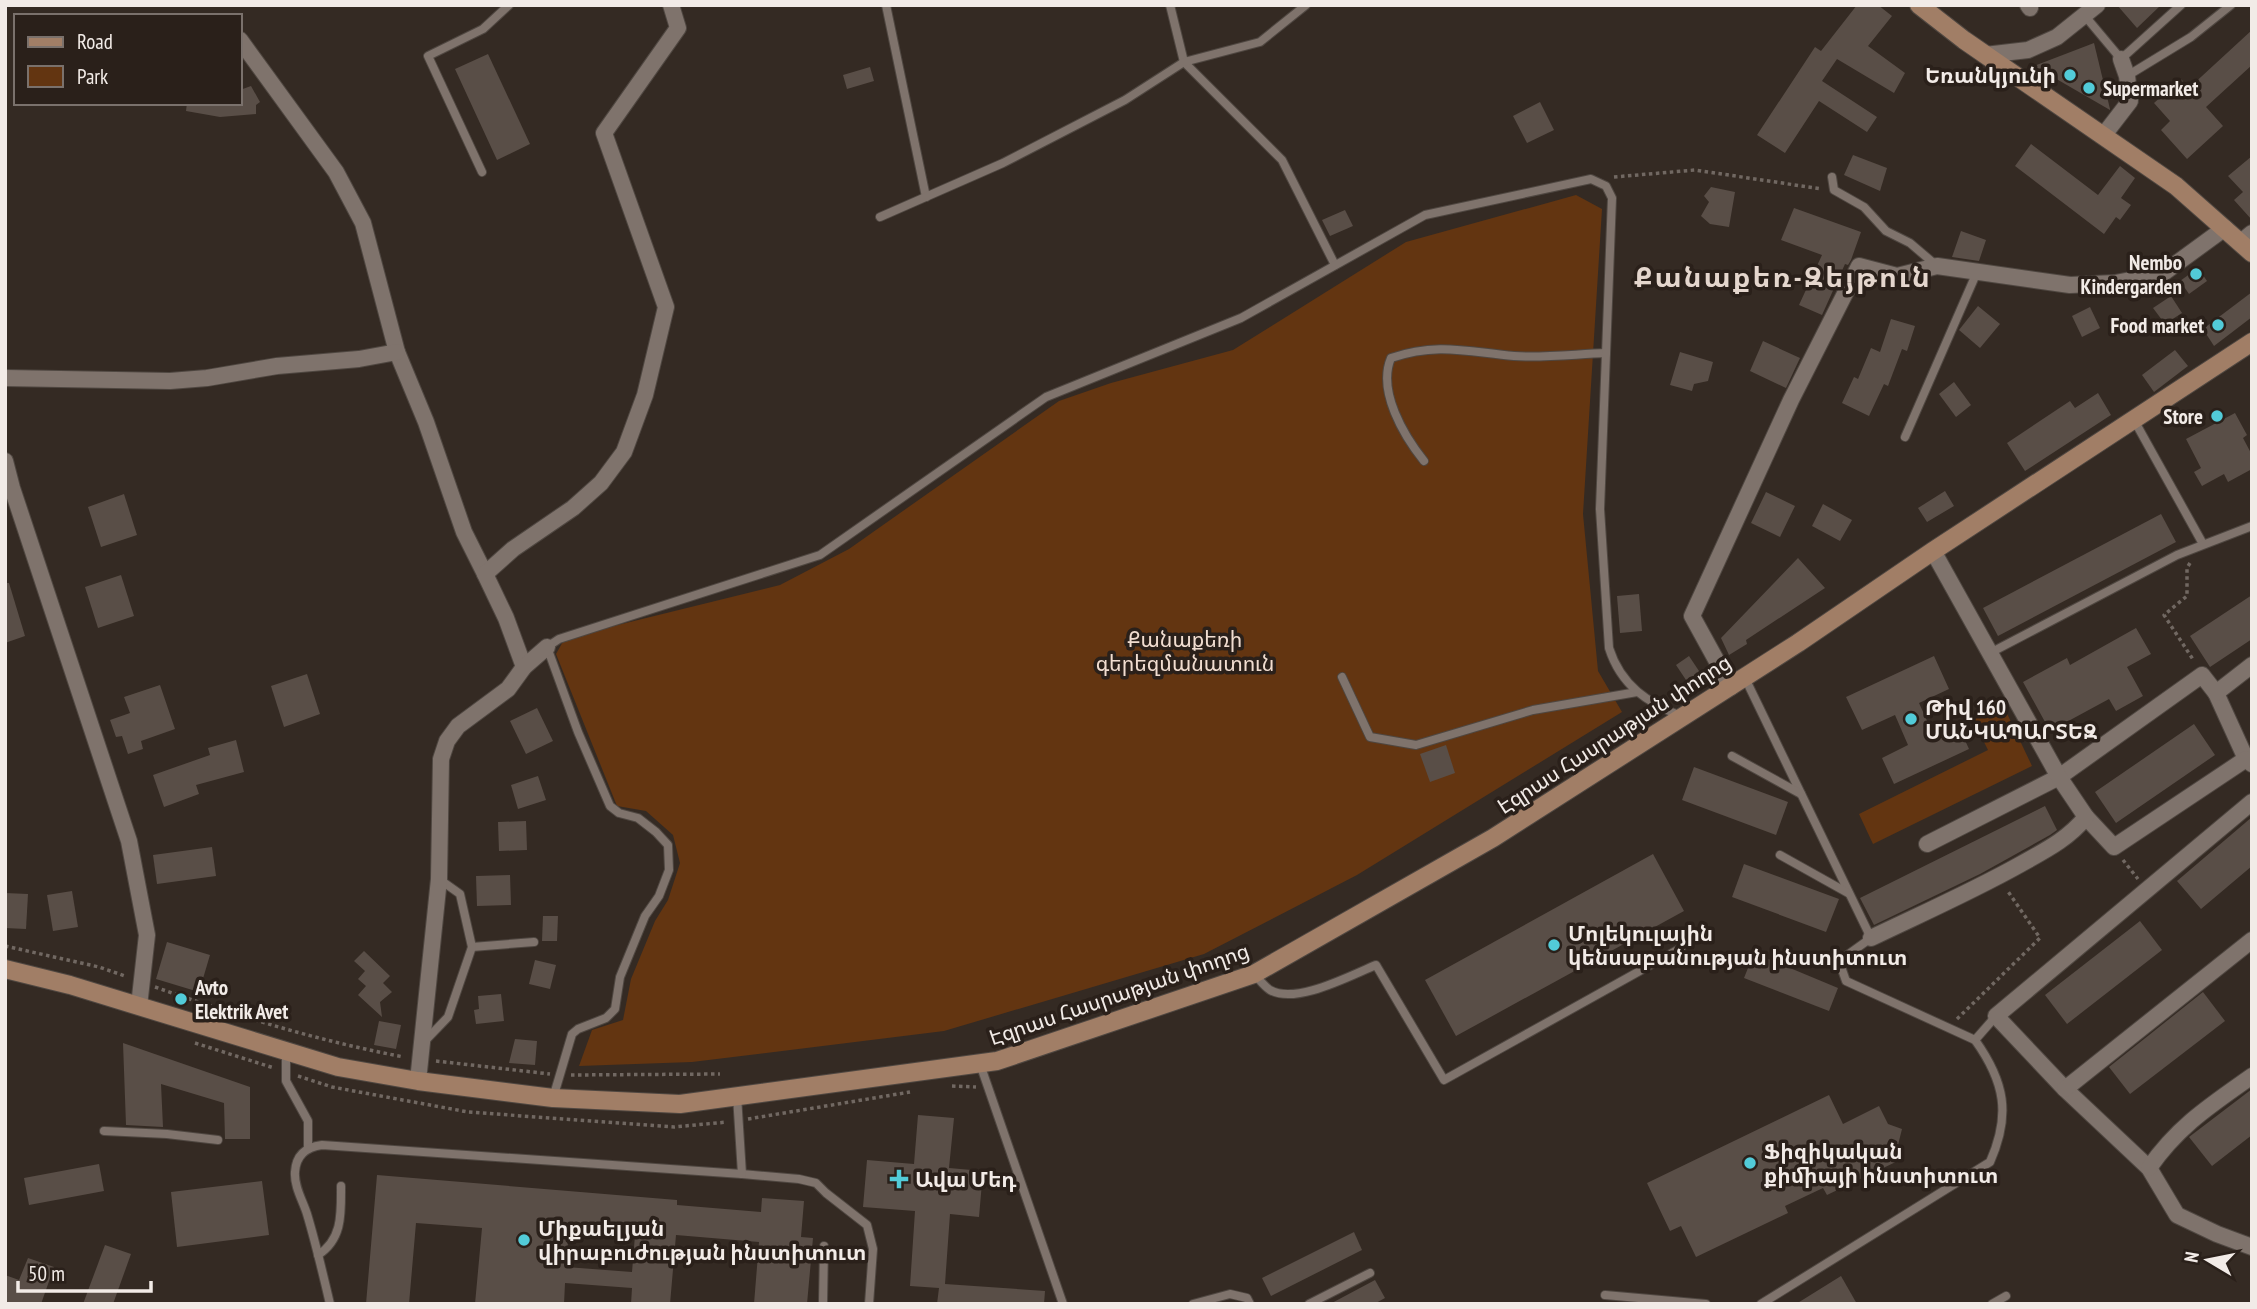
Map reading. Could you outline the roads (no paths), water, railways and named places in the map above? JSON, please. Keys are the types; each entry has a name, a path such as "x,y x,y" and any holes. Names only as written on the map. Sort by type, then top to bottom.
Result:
{"street":[{"path":"485,574 513,549 573,508 601,482 624,452 645,395 666,307 604,133 678,28 671,5"},
{"path":"1919,5 1986,55 2176,186 2225,228 2248,243"},
{"path":"1986,55 2028,50 2057,37 2091,11"},
{"path":"242,43 336,172 363,223 397,352 426,422 464,532 506,618 524,667"},
{"path":"2103,136 2130,101 2127,76 2121,59"},
{"path":"1741,683 1692,616 1791,400 1858,266 1897,275 1937,266 2070,285 2115,283 2162,274 2225,228"},
{"name":"Էզրաս Հասրաթյան փողոց","path":"2137,424 2252,342"},
{"path":"5,378 194,379 397,352"},
{"name":"Էզրաս Հասրաթյան փողոց","path":"5,969 139,1006 286,1055 338,1076 552,1105 682,1111 738,1107 983,1074 997,1061 1256,976 1477,857 1935,554 2137,424 2252,356"},
{"path":"5,461 8,489 129,841 147,935 139,1006"},
{"path":"1927,844 2059,777 2203,675 2216,693 2249,762 2114,847 2086,817 2059,777 1935,554"},
{"path":"418,1081 439,879 441,759 447,741 458,726 508,689 524,667 547,648"},
{"path":"2216,693 2252,665"},
{"name":"Էզրաս Հասրաթյան փողոց","path":"1256,976 1493,838 1741,683"},
{"path":"2252,802 1996,1016 2065,1089 2149,1168 2177,1215 2252,1247"},
{"path":"1871,938 1998,877 2063,841 2086,817"},
{"path":"2065,1089 2252,940"},
{"name":"Էզրաս Հասրաթյան փողոց","path":"5,976 71,992 171,1025 338,1067 418,1081 552,1098 738,1107"},
{"path":"2149,1168 2183,1126 2252,1076"}],"lane":[{"path":"482,173 428,56 483,29 509,5"},
{"path":"886,5 926,197"},
{"path":"1170,5 1184,62 1282,160 1335,265"},
{"path":"880,217 1003,163 1125,100 1184,62 1259,42 1306,5"},
{"path":"2091,11 2121,59 2181,5"},
{"path":"2127,76 2191,37 2231,5"},
{"path":"1832,177 1834,190 1864,207 1886,231 1910,243 1937,266"},
{"path":"552,1098 575,1030 606,1018 615,1009 620,977 645,916 659,896 669,870 668,845 638,818 619,813 610,806 578,732 547,648 559,639 820,555 1046,397 1241,318 1425,215 1591,179 1606,186 1612,198 1600,509 1609,648 1615,668 1637,692 1655,706 1684,717"},
{"path":"1905,437 1977,272"},
{"path":"1424,461 1409,442 1394,410 1387,378 1391,358 1432,348 1516,356 1606,353"},
{"path":"2137,424 2203,544"},
{"path":"1990,653 2177,555 2252,526"},
{"path":"1342,677 1370,737 1416,745 1533,710 1637,692"},
{"path":"1741,683 1801,794 1871,938 1839,961 1846,981 1975,1040 1992,1064 2000,1090 2002,1118 2000,1138 1990,1162 1761,1304"},
{"path":"1732,756 1801,794"},
{"path":"1780,855 1848,893"},
{"path":"423,1043 448,1017 472,947 460,894 439,879"},
{"path":"472,947 534,942"},
{"path":"1256,976 1270,990 1287,995 1310,991 1376,965 1444,1080 1681,948"},
{"path":"1975,1040 1996,1016"},
{"path":"286,1055 286,1081 308,1121 308,1147"},
{"path":"983,1074 1063,1304"},
{"path":"738,1107 742,1174"},
{"path":"104,1131 218,1140"},
{"path":"330,1304 296,1183 297,1164 302,1153 308,1147 322,1145 742,1174 816,1183 867,1224 873,1249 869,1304"},
{"path":"318,1255 331,1247 338,1232 341,1186"},
{"path":"823,1304 824,1246"},
{"path":"1310,1304 1370,1273"},
{"path":"1193,1304 1230,1294 1247,1298 1250,1304"},
{"path":"1605,1295 1706,1304"},
{"path":"1992,1304 2006,1296"}],"place":[{"name":"Եռանկյունի","path":"2070,75"},
{"name":"Supermarket","path":"2089,88"},
{"name":"Nembo Kindergarden","path":"2196,274"},
{"name":"Food market","path":"2218,325"},
{"name":"Store","path":"2217,416"},
{"name":"Թիվ 160 ՄԱՆԿԱՊԱՐՏԵԶ","path":"1911,719"},
{"name":"Մոլեկուլային կենսաբանության ինստիտուտ","path":"1554,945"},
{"name":"Avto Elektrik Avet","path":"181,999"},
{"name":"Ֆիզիկական քիմիայի ինստիտուտ","path":"1750,1163"},
{"name":"Ավա Մեդ","path":"899,1179"},
{"name":"Միքաելյան վիրաբուժության ինստիտուտ","path":"524,1240"}],"district":[{"name":"Քանաքեռ-Զեյթուն","path":"1783,276"}],"park label":[{"name":"Քանաքեռի գերեզմանատուն","path":"1185,651"}]}
